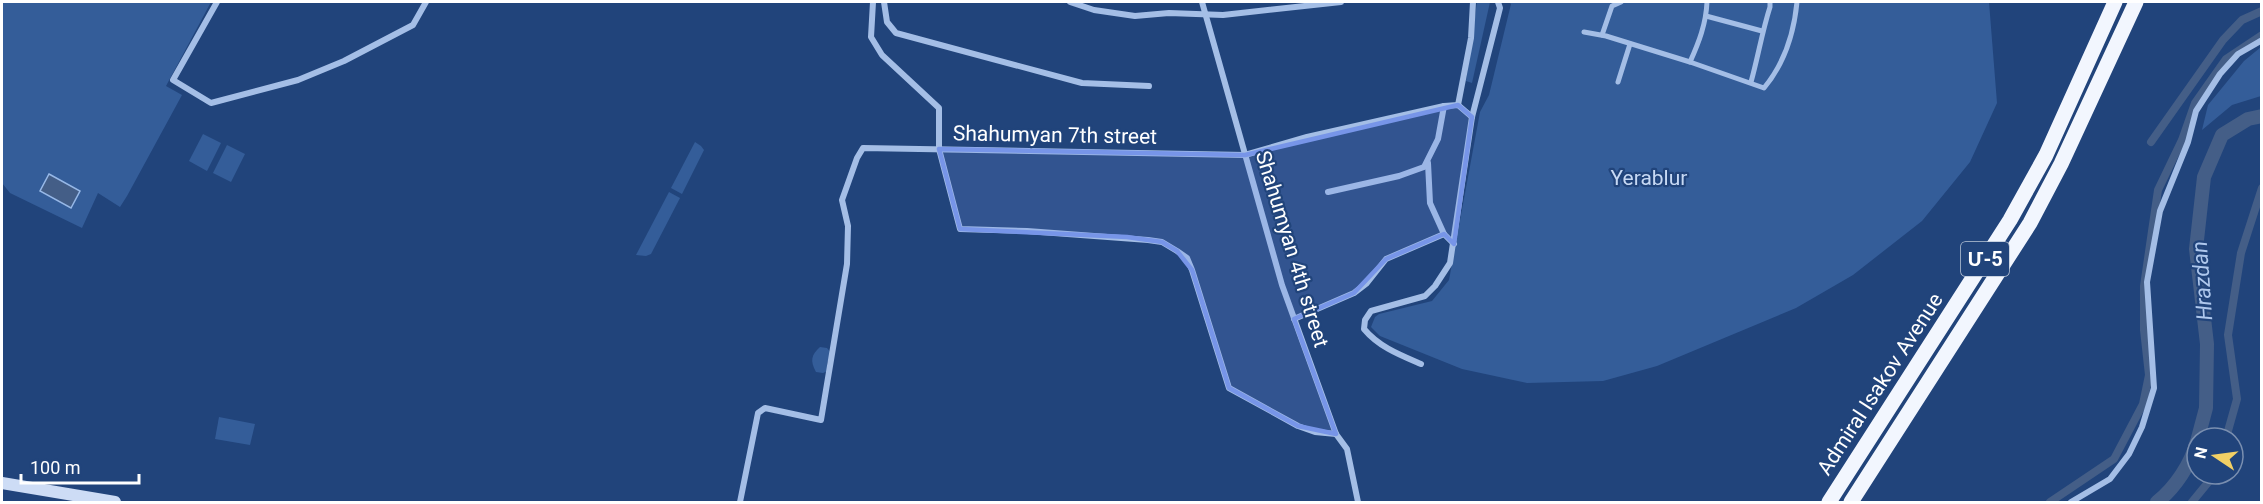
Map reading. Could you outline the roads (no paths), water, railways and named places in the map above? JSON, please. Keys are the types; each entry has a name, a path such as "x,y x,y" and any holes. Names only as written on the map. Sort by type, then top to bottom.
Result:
{"highway":[{"name":"Admiral Isakov Avenue","path":"1829,502 2010,220 2046,155 2115,2"},
{"name":"Admiral Isakov Avenue","path":"1851,502 2030,223 2070,146 2136,2"}],"main road":[{"path":"2,485 89,502"},
{"path":"2,485 115,502"}],"street":[{"path":"217,2 173,80 210,103 298,80 344,61 413,25 426,2"},
{"path":"873,2 871,37 882,55 939,108 939,148 960,230 1126,237 1162,242 1187,258 1230,388 1298,426 1315,432 1336,434"},
{"path":"884,2 887,22 896,33 1082,82 1149,86"},
{"path":"1070,2 1094,10 1135,16 1222,15 1341,2"},
{"name":"Shahumyan 4th street","path":"1202,2 1282,285 1336,434 1347,449 1358,502"},
{"path":"1472,117 1458,105 1471,38 1473,2"},
{"path":"1421,364 1392,351 1371,337 1364,329 1365,320 1371,311 1425,296 1450,263 1472,117 1500,8 1498,2"},
{"path":"1602,35 1612,6 1622,2"},
{"path":"1690,62 1700,40 1707,2"},
{"path":"1751,82 1770,2"},
{"path":"1584,32 1602,35 1690,62 1764,88 1775,75 1792,33 1797,2"},
{"path":"1706,16 1762,31"},
{"path":"2071,502 2110,479 2128,454 2142,427 2154,388 2147,282 2160,211 2188,142 2196,111 2220,74 2238,54 2262,40"},
{"path":"1618,82 1630,44"},
{"name":"Shahumyan 7th street","path":"740,502 758,412 765,408 821,420 847,264 848,226 842,200 857,158 863,148 1245,156 1307,137 1444,106 1458,105"},
{"path":"1328,192 1399,176 1424,167 1438,139 1444,106"},
{"path":"1428,161 1427,178 1430,203 1444,234 1454,244"},
{"path":"1294,318 1354,293 1367,283 1386,259 1444,234"}],"waterway":[{"path":"2151,142 2223,40 2242,20 2262,11"},
{"path":"2050,502 2114,459 2143,404 2149,375 2144,330 2144,286 2158,190 2182,140 2195,103 2226,59 2262,35"},
{"name":"Hrazdan","path":"2201,426 2206,408 2207,344 2196,249 2204,177 2222,135 2248,119 2262,116"},
{"path":"2229,426 2237,399 2228,335 2241,253 2262,188"},
{"name":"Hrazdan","path":"2157,502 2170,490 2185,469"},
{"path":"2192,502 2205,486"}],"park label":[{"name":"Yerablur","path":"1649,178"}]}
